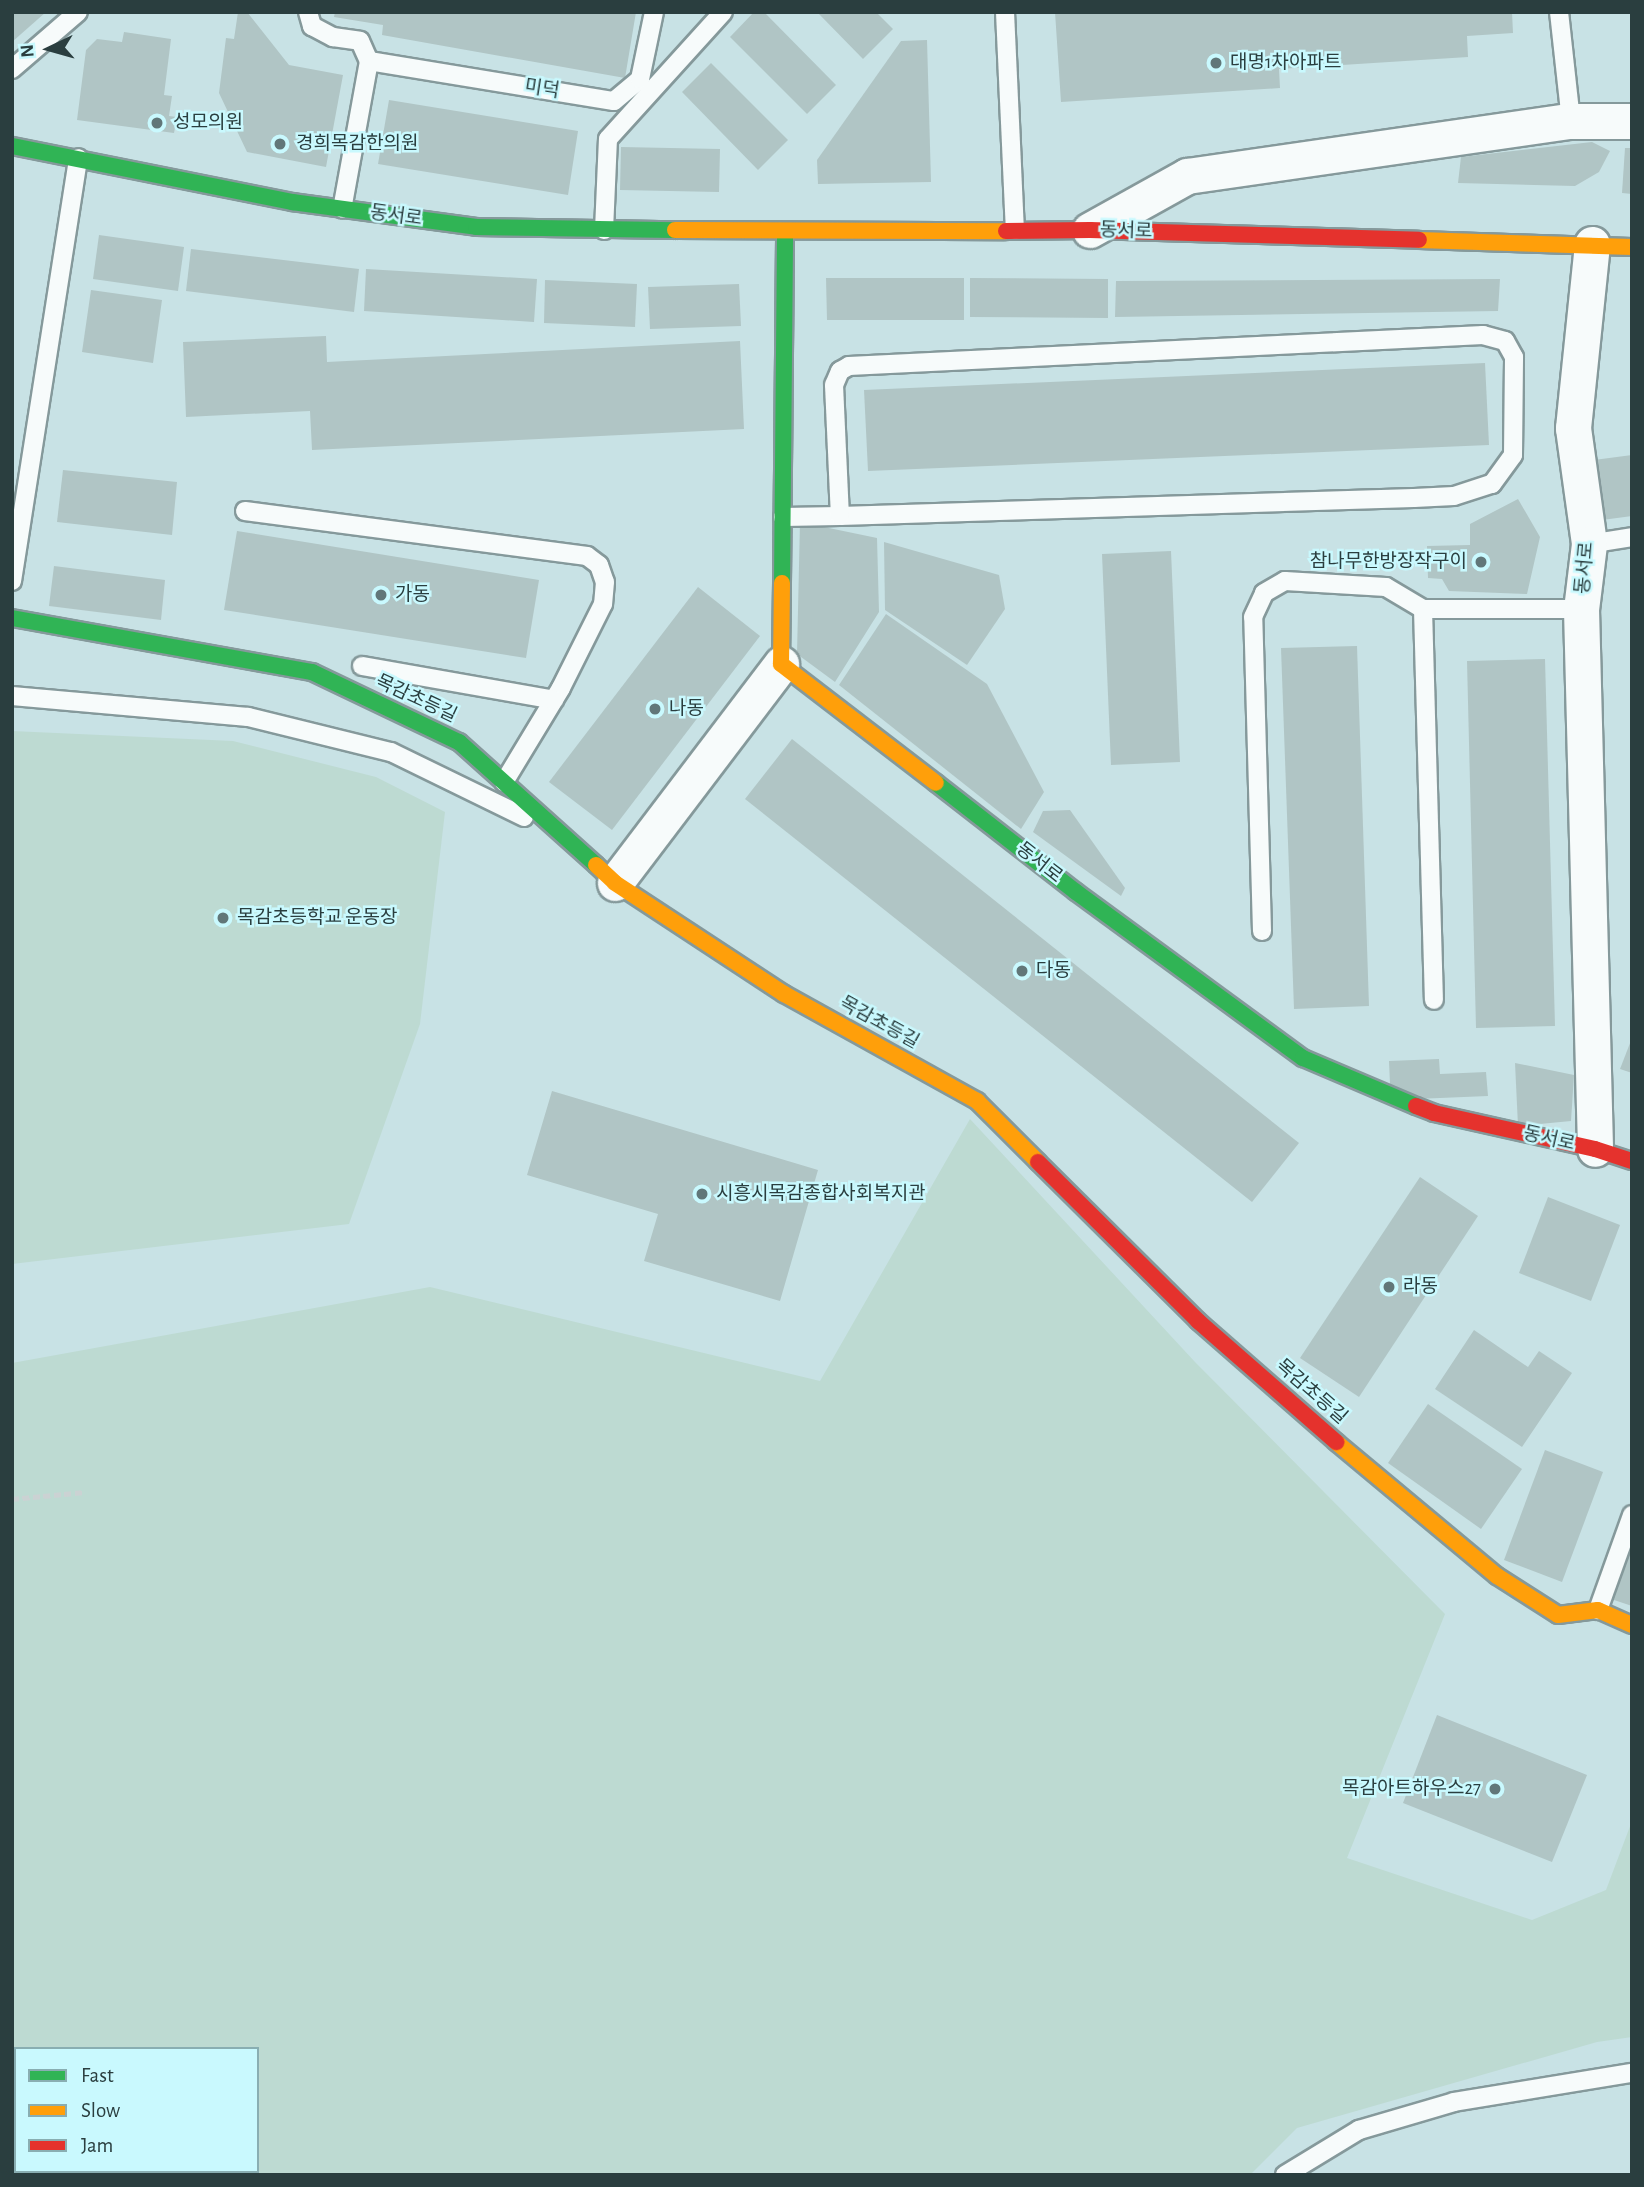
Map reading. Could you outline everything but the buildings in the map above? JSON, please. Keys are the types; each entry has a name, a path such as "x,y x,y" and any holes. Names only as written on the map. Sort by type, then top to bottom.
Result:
{"street":[{"path":"1090,230 1186,176 1571,121 1632,121"},
{"name":"동서로","path":"12,146 292,202 476,227 785,232 1090,230 1632,247"},
{"path":"615,883 781,664 785,232"},
{"name":"동서로","path":"781,664 1076,892 1303,1058 1434,1113 1595,1149 1581,609 1590,544 1573,428 1592,244"},
{"name":"목감초등길","path":"12,618 312,672 459,742 615,883 784,994 977,1101 1198,1321 1384,1483 1497,1576 1558,1615 1598,1610"},
{"path":"1595,1149 1632,1161"},
{"path":"1598,1610 1632,1625"}],"lane":[{"path":"12,69 78,12"},
{"path":"308,12 312,26 333,37 360,41 369,61 342,209"},
{"name":"미덕","path":"369,61 614,101 640,79 654,12"},
{"path":"604,230 608,139 723,12"},
{"path":"1005,12 1015,230"},
{"path":"1559,12 1571,121"},
{"path":"12,581 78,158"},
{"path":"783,517 840,516 1454,496 1492,484 1513,454 1514,357 1505,341 1483,335 849,366 839,372 834,385 840,516"},
{"path":"246,511 587,556 599,565 605,582 603,604 554,700 504,782"},
{"path":"1590,544 1632,537"},
{"path":"1262,931 1253,617 1264,593 1285,581 1386,587 1423,609 1581,609"},
{"path":"1423,609 1434,1000"},
{"path":"362,666 554,700"},
{"path":"12,696 248,717 391,752 560,833"},
{"path":"1598,1610 1632,1515"},
{"path":"1285,2175 1359,2130 1454,2102 1632,2073"}],"path":[{"path":"12,1499 85,1492"}],"green space":[{"name":"목감초등학교 운동장","path":"12,731 233,741 376,777 445,812 420,1024 349,1224 12,1264"},
{"path":"970,1119 1195,1362 1445,1614 1347,1858 1532,1920 1606,1890 1632,1821 1632,2037 1597,2042 1297,2128 1250,2175 12,2175 12,1363 430,1287 820,1381"}],"traffic: fast":[{"path":"12,146 292,202 476,227 675,230"},
{"path":"782,583 785,232"},
{"path":"12,618 312,672 459,742 596,865"},
{"path":"936,783 1076,892 1303,1058 1416,1106"}],"traffic: slow":[{"path":"675,230 1006,231"},
{"path":"1419,240 1632,247"},
{"path":"782,583 781,664 936,783"},
{"path":"596,865 615,883 784,994 977,1101 1038,1162"},
{"path":"1336,1442 1497,1576 1558,1615 1598,1610 1632,1625"}],"traffic: jam":[{"path":"1006,231 1090,230 1419,240"},
{"path":"1416,1106 1434,1113 1595,1149 1632,1161"},
{"path":"1038,1162 1198,1321 1336,1442"}],"place":[{"name":"대명1차아파트","path":"1216,63"},
{"name":"성모의원","path":"157,123"},
{"name":"경희목감한의원","path":"280,144"},
{"name":"참나무한방장작구이","path":"1481,562"},
{"name":"가동","path":"381,595"},
{"name":"나동","path":"655,709"},
{"name":"목감초등학교 운동장","path":"223,918"},
{"name":"다동","path":"1022,971"},
{"name":"시흥시목감종합사회복지관","path":"702,1194"},
{"name":"라동","path":"1389,1287"},
{"name":"목감아트하우스27","path":"1495,1789"}]}
